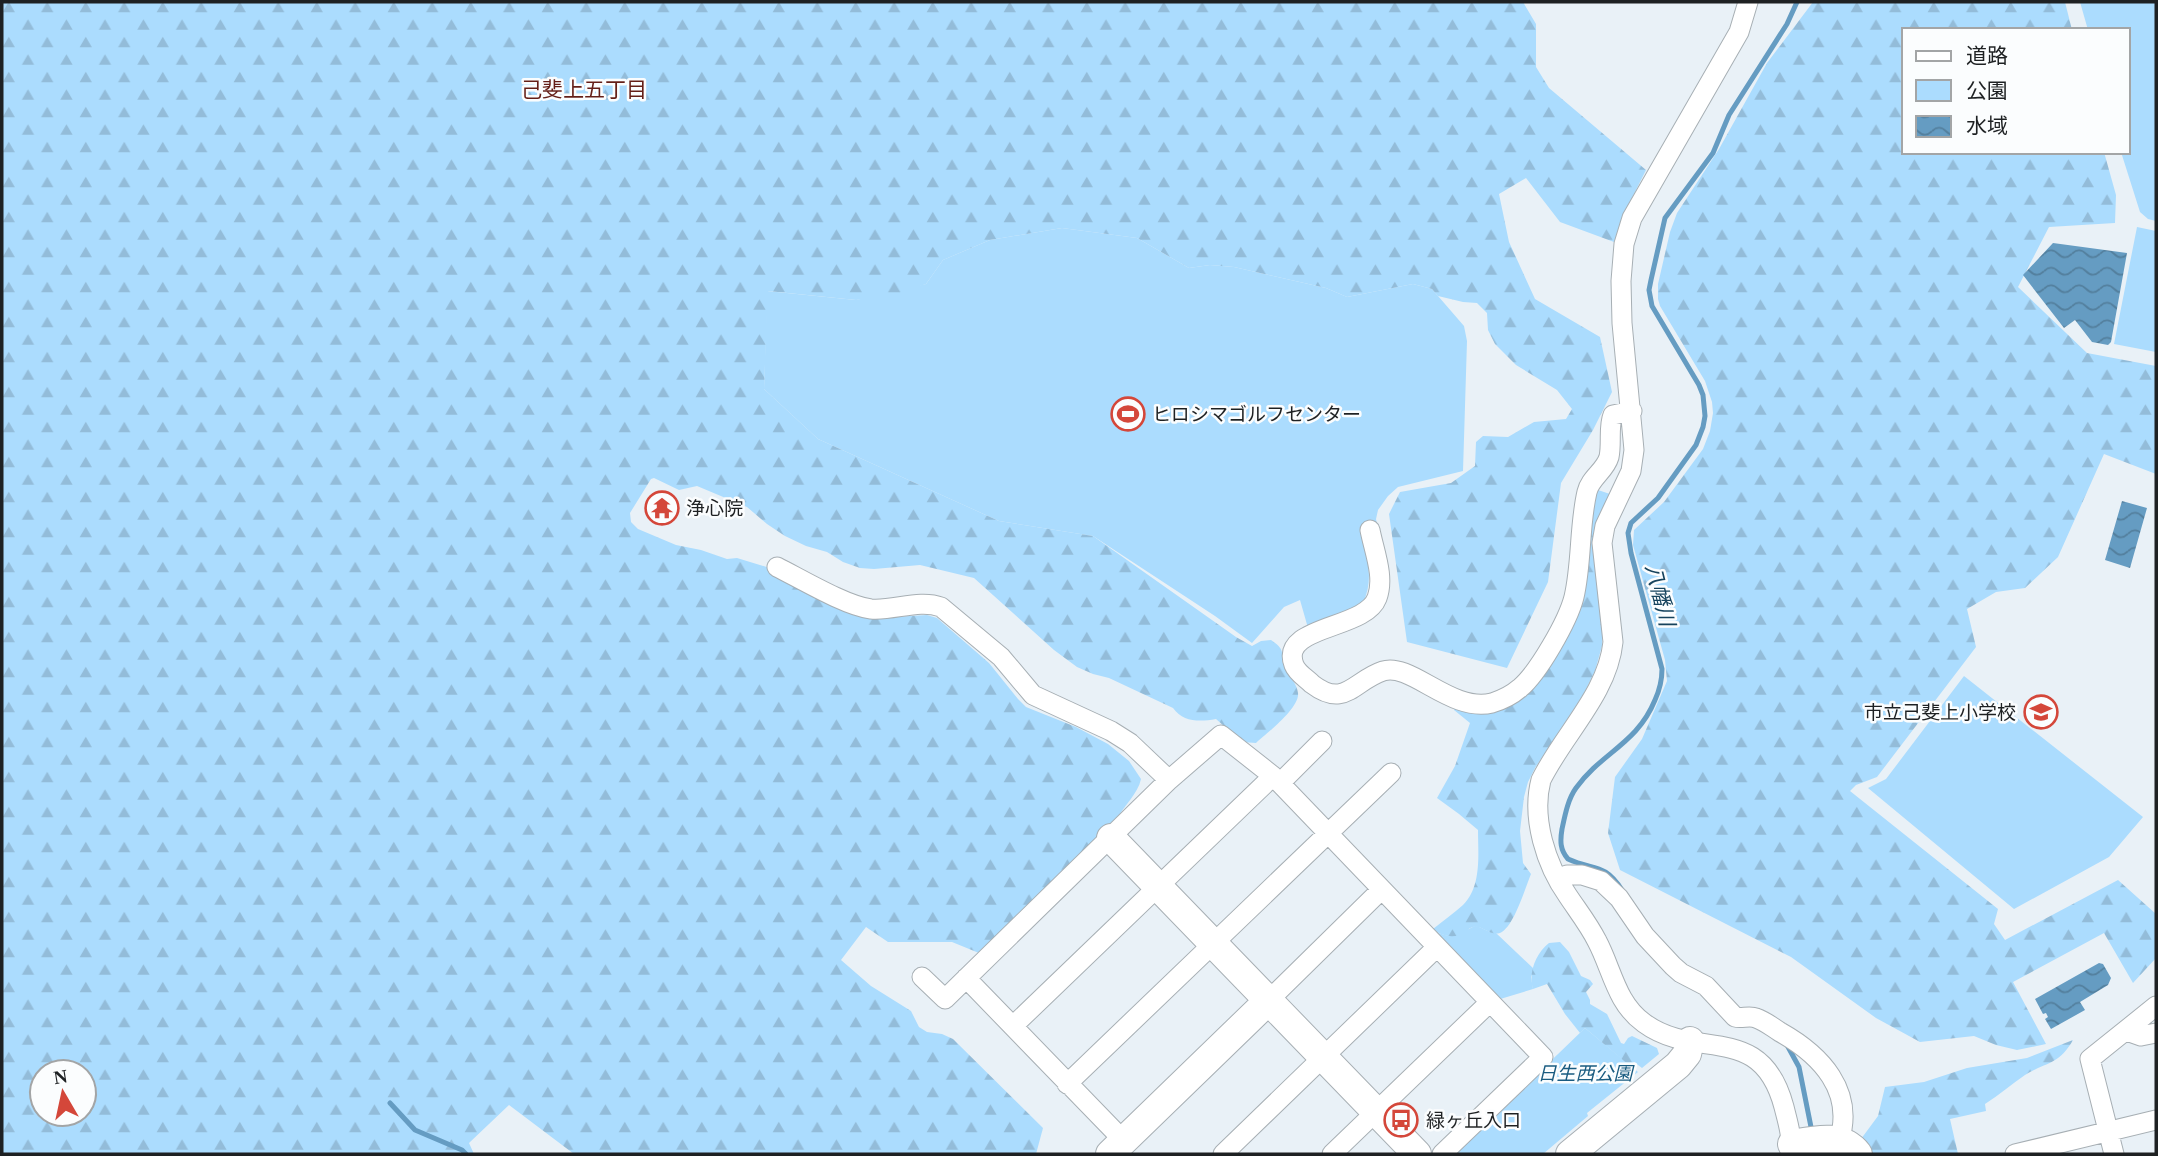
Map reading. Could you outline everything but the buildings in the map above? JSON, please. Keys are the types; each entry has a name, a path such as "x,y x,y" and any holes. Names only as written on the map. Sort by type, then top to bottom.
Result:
{"street":[{"path":"1748,2 1740,32 1632,218 1624,244 1622,323 1634,450 1631,471 1605,526 1602,543 1613,642 1610,664 1599,687 1548,768 1539,789 1538,815 1542,839 1558,879 1598,942 1616,988 1633,1014 1661,1032 1741,1051 1762,1064 1779,1092 1791,1149 1821,1140 1853,1151"},
{"path":"1370,530 1380,578 1377,599 1372,607 1352,621 1302,638 1294,651 1293,659 1298,670 1325,693 1335,695 1378,673 1395,669 1469,704 1488,704 1504,698 1521,687 1538,667 1570,609 1575,589 1587,489 1608,461 1612,437 1611,418 1632,411"},
{"path":"777,567 855,606 885,609 919,605 941,607 1001,657 1033,695 1111,731 1130,743 1169,780"},
{"path":"922,977 945,999 1169,780 1221,736 1276,780 1543,1057 1442,1154"},
{"path":"1013,1026 1158,886 1322,741"},
{"path":"1068,1084 1391,773"},
{"path":"1111,838 1417,1154"},
{"path":"1558,879 1582,874 1601,881 1619,898 1645,936 1673,966 1706,986 1728,1012 1787,1036 1807,1049 1829,1071 1836,1086 1844,1115 1844,1126 1853,1151"},
{"path":"966,978 1068,1084 1117,1148 1381,890"},
{"path":"1223,1154 1437,947"},
{"path":"1332,1154 1490,1002"},
{"path":"2114,1154 2090,1059 2156,1006"},
{"path":"2127,1031 2141,1036 2156,1033"},
{"path":"1570,1154 1678,1065 1687,1054 1690,1041"},
{"path":"2015,1154 2156,1120"}],"green space":[{"path":"2,2 1523,2 1536,24 1536,67 1549,88 1646,170 1623,216 1614,242 1560,222 1526,178 1499,194 1509,242 1535,299 1600,337 1612,392 1561,483 1548,582 1507,668 1407,642 1389,514 1400,492 1451,483 1475,466 1476,442 1483,436 1508,437 1534,422 1566,419 1572,409 1557,390 1516,365 1495,344 1488,330 1487,313 1477,303 1438,296 1432,289 1413,284 1347,297 1326,288 1234,267 1210,265 1189,268 1137,238 1062,228 990,240 943,260 926,284 894,295 856,300 768,291 764,389 818,439 999,521 1093,536 1236,637 1252,646 1271,640 1281,650 1285,668 1296,686 1297,699 1282,720 1256,743 1242,742 1216,719 1198,721 1187,718 1173,708 1109,678 1077,667 1054,650 974,578 920,565 860,568 785,536 747,507 697,486 679,490 651,479 630,513 631,522 638,529 676,545 770,568 876,618 927,615 937,618 989,663 1026,707 1076,727 1108,744 1129,761 1141,779 1137,790 1117,819 979,953 952,942 888,942 866,927 841,960 871,986 911,1011 919,1027 953,1039 1043,1128 1036,1154 574,1154 509,1105 469,1143 474,1154 2,1154"},
{"path":"1813,2 2065,2 2072,28 1902,28 1902,154 2105,154 2116,195 2115,223 2049,227 2018,287 2087,353 2156,366 2156,474 2104,454 2058,557 2025,588 1996,592 1967,609 1976,647 1877,777 1856,785 1850,791 1998,909 1994,924 2005,940 2118,880 2156,914 2156,958 2133,983 2104,933 2013,982 2046,1044 2017,1050 1974,1036 1920,1042 1876,1018 1791,957 1620,870 1608,833 1615,777 1642,739 1667,681 1665,660 1633,545 1634,530 1664,502 1703,449 1713,413 1705,381 1660,306 1658,284 1677,213 1719,149 1767,63"},
{"path":"2080,2 2156,2 2156,221 2148,219 2140,212 2122,154 2130,154 2130,28 2087,28"},
{"path":"2137,227 2156,231 2156,352 2114,344"},
{"name":"ヒロシマゴルフセンター","path":"1062,228 1137,238 1189,268 1210,265 1234,267 1326,288 1347,297 1413,284 1432,289 1464,326 1467,341 1463,471 1398,487 1378,510 1377,524 1361,527 1369,575 1363,603 1308,628 1300,600 1284,607 1252,643 1093,536 999,521 818,439 764,389 767,291 856,300 926,284 943,260 990,240"},
{"path":"1595,489 1610,494 1602,646 1595,671 1583,695 1528,782 1520,831 1523,863 1531,874 1510,923 1500,933 1477,927 1456,936 1444,935 1433,929 1469,897 1476,879 1478,859 1478,830 1437,798 1455,766 1470,723 1454,710 1455,707 1544,674"},
{"path":"1964,676 2143,817 2109,857 2014,909 1868,788 1886,779"},
{"path":"1475,926 1496,933 1534,969 1531,977 1533,989 1497,1000 1435,931 1451,936"},
{"path":"1560,942 1569,952 1581,976 1593,984 1586,992 1590,1004 1607,1014 1621,1043 1624,1044 1632,1036 1657,1048 1659,1054 1642,1068 1634,1062 1630,1066 1585,1028 1580,1033 1547,984 1533,989 1532,970 1537,958 1549,943"},
{"name":"日生西公園","path":"1585,1028 1638,1072 1587,1113 1588,1116 1543,1154 1454,1154"},
{"path":"2073,1040 2057,1059 2025,1075 1985,1104 1986,1111 1950,1119 1958,1154 1871,1154 1861,1139 1878,1116 1885,1087 1924,1082 1967,1068 2027,1058"}],"water":[{"path":"2053,243 2127,253 2111,342 2108,345 2092,342 2075,320 2064,328 2023,275"},
{"path":"2122,501 2147,508 2130,568 2105,560"},
{"path":"2099,963 2103,964 2111,978 2108,985 2080,1002 2085,1010 2051,1029 2045,1019 2048,1017 2046,1013 2043,1014 2035,999"}],"waterway":[{"name":"八幡川","path":"1622,890 1604,871 1568,859 1562,849 1561,837 1567,807 1576,788 1639,727 1648,715 1658,692 1662,669 1628,533 1631,523 1658,498 1696,445 1705,416 1699,385 1652,306 1649,290 1665,218 1713,153 1729,115 1787,24 1797,2"},
{"name":"八幡川","path":"1787,1045 1799,1067 1811,1127"},
{"path":"390,1103 415,1130 466,1154"}],"place":[{"name":"ヒロシマゴルフセンター","path":"1128,414"},
{"name":"浄心院","path":"662,508"},
{"name":"市立己斐上小学校","path":"2041,712"},
{"name":"緑ヶ丘入口","path":"1401,1120"}],"district":[{"name":"己斐上五丁目","path":"584,90"}]}
